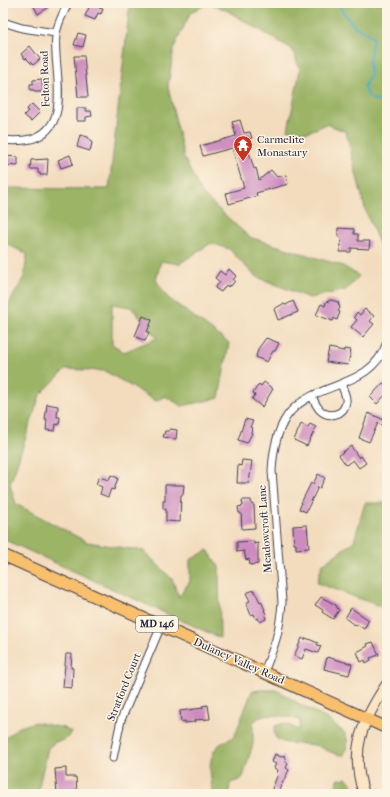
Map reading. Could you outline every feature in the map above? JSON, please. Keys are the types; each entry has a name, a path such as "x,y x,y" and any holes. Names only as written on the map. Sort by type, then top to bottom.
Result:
{"main road":[{"name":"Dulaney Valley Road","path":"3,555 387,728"}],"street":[{"name":"Felton Road","path":"3,140 19,141 38,136 45,132 54,121 58,106 56,33 68,3"},
{"path":"3,22 27,29 56,33"},
{"name":"Meadowcroft Lane","path":"264,672 279,632 282,602 272,489 273,457 278,434 291,411 312,396 367,371 382,355 387,342"},
{"path":"312,396 318,409 329,415 335,415 344,409 346,403 346,397 341,384"},
{"name":"Stratford Court","path":"113,758 120,720 161,626"},
{"path":"364,794 358,769 358,754 361,733 367,718 387,684"}],"green space":[{"path":"130,3 209,3 191,12 174,47 168,86 184,158 202,194 249,237 343,266 359,276 346,290 309,298 255,276 229,249 211,243 179,264 161,261 156,280 167,297 229,343 219,398 182,406 165,396 156,401 105,371 66,369 40,395 10,485 16,504 87,542 144,551 172,579 179,597 190,581 190,560 208,550 219,567 220,638 3,539 3,314 24,277 27,254 3,242 3,188 109,189","holes":["112,304 131,307 157,338 124,352 112,344"]},
{"path":"209,3 387,3 387,248 380,246 365,209 346,132 327,124 308,132 288,130 300,70 292,49 226,10"},
{"path":"365,503 384,503 387,526 387,609 317,583 322,565 354,541"},
{"path":"278,690 327,719 345,733 348,743 344,755 334,753 318,746 282,742 277,739 274,734 275,726 284,723 299,730 300,721 295,718 267,715 257,719 253,723 253,744 243,777 240,780 230,783 229,794 212,794 210,765 212,756 219,745 235,735 252,691"},
{"path":"35,722 64,728 72,733 64,740 55,742 48,748 39,786 39,794 3,794 3,740 17,728"},
{"path":"347,778 353,786 356,794 337,794 335,788 338,779"}],"building":[{"path":"32,3 47,3 49,7 38,14"},
{"path":"91,3 101,3 99,8 103,9 101,14 98,13 95,20 85,16"},
{"path":"78,33 86,35 83,47 74,45"},
{"path":"30,46 40,59 33,65 21,54"},
{"path":"74,56 84,56 88,97 78,97"},
{"path":"42,79 43,92 34,92 34,90 30,90 30,84 33,84 33,80"},
{"path":"32,104 40,112 31,121 24,115"},
{"path":"77,108 86,108 86,111 91,111 92,116 86,117 86,121 77,121"},
{"name":"Carmelite Monastary","path":"240,120 244,133 250,132 252,138 243,140 247,153 249,152 254,169 256,168 259,180 271,170 277,177 286,175 288,184 256,193 257,196 229,204 226,193 244,188 232,148 203,156 200,146 236,136 232,122"},
{"path":"80,135 88,137 92,143 90,151 77,147"},
{"path":"70,155 73,164 61,168 58,160"},
{"path":"5,156 18,157 18,166 5,165"},
{"path":"48,159 47,175 40,175 40,173 38,173 38,169 30,169 31,160"},
{"path":"338,228 354,229 354,234 358,234 358,241 370,241 369,249 351,248 351,252 340,252 341,237 338,237"},
{"path":"229,269 236,276 233,280 235,281 231,286 230,285 228,287 226,285 221,292 215,288 220,282 215,278 220,271 225,275"},
{"path":"331,300 338,302 340,308 338,311 340,312 337,320 334,318 333,321 316,315 321,304 325,306 326,302"},
{"path":"293,301 298,312 278,320 274,309"},
{"path":"365,309 374,316 370,321 374,324 363,337 351,327 357,320 354,317 357,312 360,315"},
{"path":"143,316 152,320 147,332 149,333 145,341 135,336"},
{"path":"266,338 279,343 267,362 256,357 258,349"},
{"path":"329,348 344,351 344,349 351,350 348,365 326,362"},
{"path":"264,382 273,389 262,407 252,399 255,395 253,393 259,384 261,386"},
{"path":"383,383 387,386 387,393 377,404 370,397"},
{"path":"47,404 58,406 57,417 60,417 59,425 56,424 55,431 46,430 47,420 45,420"},
{"path":"368,413 384,421 381,425 378,423 369,442 359,438"},
{"path":"245,419 253,421 250,427 252,428 252,433 247,443 238,440"},
{"path":"301,424 308,427 310,424 316,427 307,446 294,440"},
{"path":"170,429 177,430 176,439 163,437 165,431 169,431"},
{"path":"351,446 359,458 361,456 366,463 359,468 353,460 346,465 339,455"},
{"path":"242,460 252,461 249,483 237,483 238,465 241,466"},
{"path":"318,474 325,478 320,488 318,487 306,512 299,509 311,483 313,484"},
{"path":"111,475 118,478 114,490 111,489 108,497 100,494 102,487 96,484 99,477 109,480"},
{"path":"165,485 184,485 183,495 181,495 180,522 166,521 166,509 163,509 163,501 165,501"},
{"path":"242,500 251,500 252,505 254,505 255,528 242,529 241,513 239,513 238,507 243,506"},
{"path":"307,525 309,548 296,549 296,544 294,544 293,526"},
{"path":"254,541 254,544 258,543 258,564 250,565 249,559 246,560 244,551 237,552 237,542"},
{"path":"254,590 260,602 261,601 266,614 266,619 260,622 258,618 256,619 254,614 251,615 246,603 250,601 246,593"},
{"path":"321,597 336,605 339,610 333,619 322,612 323,610 315,605"},
{"path":"351,608 369,620 364,629 345,618"},
{"path":"302,638 318,643 317,645 321,646 318,653 306,649 302,659 294,656"},
{"path":"373,642 379,655 370,658 371,660 366,663 365,660 361,662 357,652 368,646 367,644"},
{"path":"66,654 72,654 72,688 63,687"},
{"path":"327,657 352,664 349,675 324,669"},
{"path":"208,705 210,719 194,720 195,722 181,722 180,711 203,708 202,706"},
{"path":"275,754 281,757 284,755 286,762 288,763 286,768 289,770 278,792 272,789 278,774 278,770 274,768 276,764 272,762"},
{"path":"66,768 66,777 76,777 77,793 57,794 55,769"}],"waterway":[{"path":"338,3 353,25 373,37 369,64 370,75 364,87 372,99 387,103"}],"place":[{"name":"Carmelite Monastary","path":"243,162"}]}
